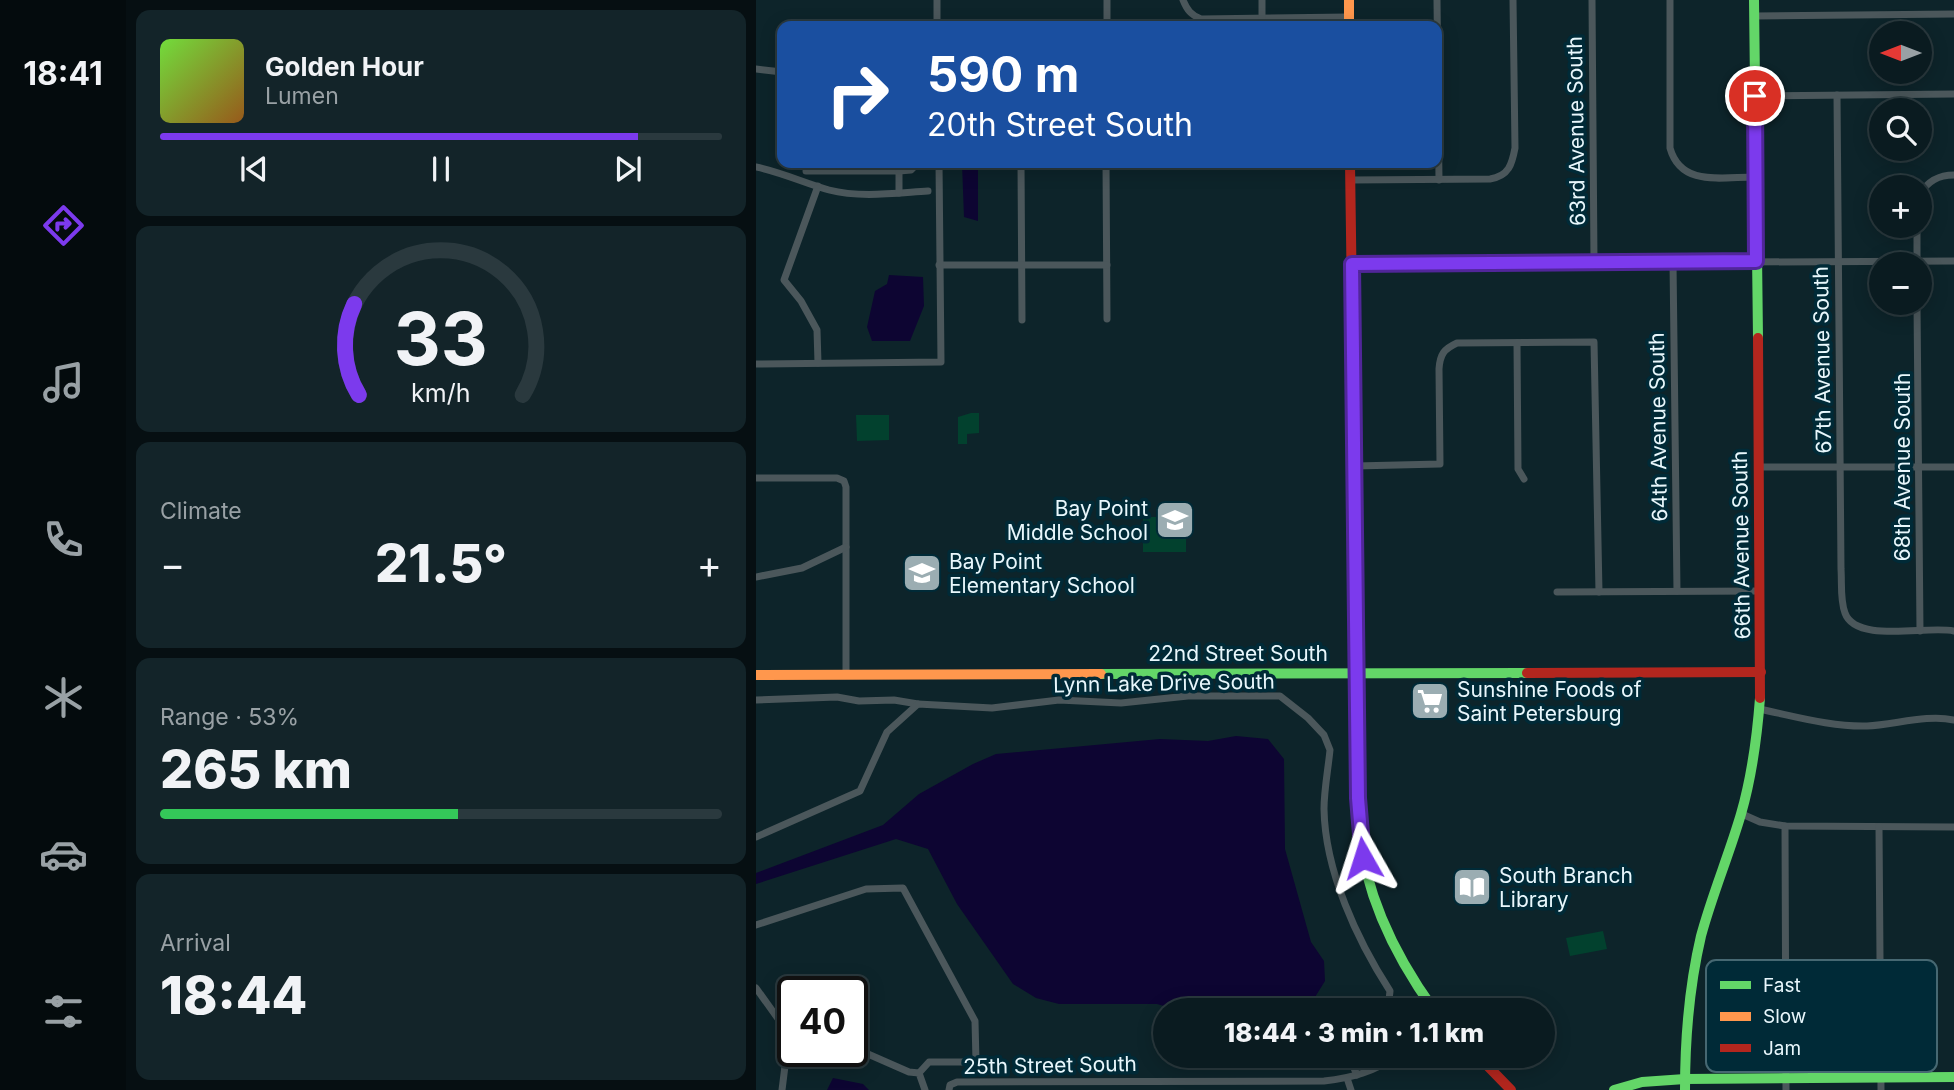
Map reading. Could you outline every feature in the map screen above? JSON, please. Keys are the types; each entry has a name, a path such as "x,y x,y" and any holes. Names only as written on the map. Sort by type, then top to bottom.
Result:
{"street":[{"path":"937,0 937,21"},
{"path":"1107,0 1107,21"},
{"path":"1183,0 1186,9 1201,19 1327,21"},
{"path":"1262,0 1262,18"},
{"path":"1349,0 1349,21"},
{"path":"1437,0 1437,21"},
{"path":"1350,180 1490,179 1507,172 1513,163 1515,148 1513,0"},
{"name":"63rd Avenue South","path":"1592,0 1594,262"},
{"path":"1670,0 1670,148 1678,166 1686,173 1698,176 1755,177"},
{"name":"66th Avenue South","path":"1685,1084 1687,1015 1692,976 1710,907 1742,814 1759,709 1761,672 1754,0"},
{"path":"1754,16 1954,15"},
{"path":"756,69 777,71"},
{"path":"1755,96 1954,94"},
{"name":"67th Avenue South","path":"1837,95 1845,615 1851,622 1869,630 1920,631"},
{"path":"756,167 847,193 928,191"},
{"path":"784,173 785,168"},
{"path":"806,171 899,171 913,168"},
{"path":"756,364 941,362 939,168"},
{"path":"1021,168 1022,320"},
{"path":"1106,168 1107,319"},
{"path":"1350,168 1359,828 1369,884 1381,922 1399,958 1426,998"},
{"path":"1439,168 1439,180"},
{"path":"899,171 899,192"},
{"path":"1932,180 1954,175"},
{"path":"818,186 784,280 801,301 817,330 818,363"},
{"path":"1352,264 1869,261"},
{"path":"1932,262 1954,261"},
{"name":"64th Avenue South","path":"1673,262 1677,591"},
{"path":"939,265 1107,265"},
{"name":"68th Avenue South","path":"1917,315 1920,631"},
{"path":"1355,466 1440,464 1439,369 1440,356 1447,348 1457,343 1594,342 1599,592"},
{"path":"1517,343 1518,469 1524,479"},
{"path":"1759,467 1954,467"},
{"path":"756,478 837,478 844,481 846,675"},
{"path":"756,577 802,568 846,547"},
{"path":"1558,593 1760,591"},
{"path":"1920,631 1954,631"},
{"name":"22nd Street South","path":"756,674 1761,672"},
{"path":"756,700 837,696 859,701 894,700 918,704"},
{"name":"Lynn Lake Drive South","path":"918,704 992,708 1059,700 1121,703 1188,696 1280,696 1308,718 1328,744 1330,750 1324,810 1330,850 1353,923 1390,991 1389,998"},
{"path":"756,837 860,791 887,732 918,704"},
{"path":"1759,709 1841,725 1866,726 1923,720 1954,720"},
{"path":"1742,814 1760,822 1785,826 1954,827"},
{"path":"1785,826 1786,960"},
{"path":"1880,827 1881,960"},
{"path":"756,925 866,888 903,888 975,1021 976,1062 929,1062 919,1073"},
{"path":"756,988 777,1015"},
{"path":"868,1054 909,1072 919,1073"},
{"path":"782,1090 786,1067"},
{"path":"1354,1068 1357,1076"},
{"name":"25th Street South","path":"949,1087 957,1082 1193,1086 1324,1081 1357,1076 1377,1068"},
{"path":"1490,1068 1511,1090"},
{"path":"1786,1072 1786,1090"},
{"path":"1881,1072 1881,1090"},
{"path":"919,1073 925,1090"},
{"path":"1614,1090 1642,1082 1685,1084 1786,1077 1954,1077"},
{"path":"1347,1078 1351,1090"}],"green space":[{"path":"979,413 979,433 967,434 967,444 958,444 958,417"},
{"path":"856,415 889,415 889,440 857,441"},
{"path":"1143,517 1186,517 1186,552 1143,552"},
{"path":"1603,931 1607,949 1570,956 1566,938"}],"shaded area":[{"path":"962,168 978,168 978,221 964,217"},
{"path":"889,275 923,277 924,306 910,341 872,341 867,327 875,291 887,284"},
{"path":"1236,736 1268,739 1284,759 1285,849 1311,942 1324,961 1325,981 1314,998 1153,998 1153,1004 1059,1004 1036,998 1013,984 957,904 928,849 896,839 756,884 756,873 883,825 919,794 996,754 1160,739 1208,741"},
{"path":"833,1078 863,1084 869,1090 827,1090"}],"traffic: fast":[{"path":"1754,0 1758,338"},
{"path":"1101,674 1527,673"},
{"path":"1685,1090 1688,1013 1693,974 1705,921 1745,800 1754,757 1760,698"},
{"path":"1358,726 1358,815 1368,878 1395,947 1426,998"},
{"path":"1614,1090 1642,1082 1685,1079 1954,1077"}],"traffic: slow":[{"path":"1349,0 1349,21"},
{"path":"756,675 1101,674"}],"traffic: jam":[{"path":"1350,168 1358,726"},
{"path":"1758,338 1760,698"},
{"path":"1527,673 1761,672"},
{"path":"1490,1068 1511,1090"}],"place":[{"name":"Bay Point Middle School","path":"1175,520"},
{"name":"Bay Point Elementary School","path":"922,573"},
{"name":"Sunshine Foods of Saint Petersburg","path":"1430,701"},
{"name":"South Branch Library","path":"1472,887"}],"route":[{"path":"1363,858 1358,798 1352,264 1756,261 1755,96"}]}
